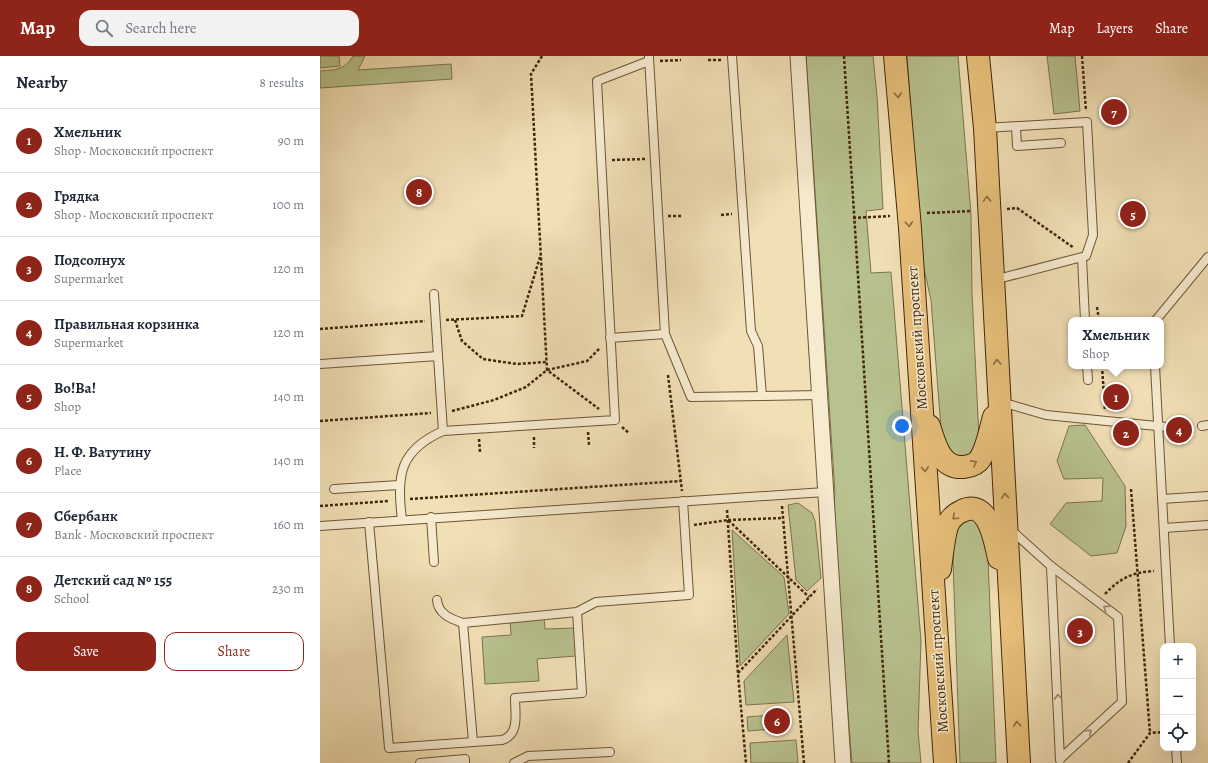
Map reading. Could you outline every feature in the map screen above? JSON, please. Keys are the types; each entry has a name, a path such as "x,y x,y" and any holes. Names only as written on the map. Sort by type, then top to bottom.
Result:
{"main road":[{"name":"Московский проспект","path":"895,56 909,215 945,763"},
{"path":"978,56 985,128 998,401 1019,763"},
{"path":"921,403 937,451 942,459 956,467 965,467 973,465 980,460 998,401"},
{"path":"934,601 948,525 954,516 964,510 975,510 984,514 989,521 1010,600"}],"street":[{"path":"798,56 821,395 825,492 843,763"}],"lane":[{"path":"732,56 751,331 758,346 762,396"},
{"path":"402,519 399,485 406,458 428,438 444,431 615,420 597,81 649,58 665,334 691,397 821,395"},
{"path":"985,128 1087,122 1093,234 1086,256 1082,258 993,280"},
{"path":"1016,127 1017,146 1061,143"},
{"path":"1158,317 1208,257"},
{"path":"1082,258 1085,317"},
{"path":"434,294 444,431"},
{"path":"610,338 665,334"},
{"path":"320,364 438,356"},
{"path":"1087,369 1088,380"},
{"path":"1155,369 1170,643"},
{"path":"998,401 1046,416 1177,428"},
{"path":"334,489 399,485"},
{"path":"320,526 431,517 825,492"},
{"path":"1162,499 1208,496"},
{"path":"437,600 437,605 442,613 452,620 463,623 577,612 596,602 689,595 683,501"},
{"path":"431,517 434,562"},
{"path":"369,522 389,748 508,738 516,726 514,698 582,693 577,612"},
{"path":"1006,525 1051,566 1118,617 1122,702 1060,760"},
{"path":"1164,528 1208,525"},
{"path":"1051,566 1060,760"},
{"path":"463,623 473,742"},
{"path":"1176,751 1177,763"},
{"path":"514,763 528,756 610,752"},
{"path":"420,763 465,759 465,763"}],"path":[{"path":"542,56 531,74 547,370 615,420"},
{"path":"844,56 853,218 889,763"},
{"path":"1082,56 1087,122"},
{"path":"649,58 681,60"},
{"path":"601,161 654,158"},
{"path":"853,218 1017,208"},
{"path":"320,329 522,316 541,256"},
{"path":"455,320 462,341 483,359 517,364 546,362"},
{"path":"320,420 442,412 463,409 507,395 526,387 547,370 587,361 610,338"},
{"path":"668,369 675,443 683,501"},
{"path":"1102,369 1106,421"},
{"path":"1104,398 1113,397"},
{"path":"320,506 681,481"},
{"path":"1128,763 1150,733 1131,489"},
{"path":"782,495 804,763"},
{"path":"726,498 738,674 746,763"},
{"path":"685,526 728,520 783,518"},
{"path":"728,520 788,575 809,597"},
{"path":"1098,602 1115,583 1137,572 1166,570"},
{"path":"738,674 831,575"},
{"path":"1150,733 1160,732"}],"green space":[{"path":"320,56 339,56 340,66 320,68"},
{"path":"353,56 365,56 358,70 451,64 452,79 320,88 320,71 335,70 343,67"},
{"path":"806,56 873,56 877,96 883,209 866,211 871,273 891,272 921,641 918,731 921,763 852,763 832,518 835,493"},
{"path":"907,56 958,56 971,214 972,293 979,438 975,455 957,461 942,441 931,300 922,260"},
{"path":"1047,56 1075,56 1080,111 1054,114"},
{"path":"1085,425 1125,486 1126,526 1117,553 1091,556 1050,524 1066,503 1102,501 1103,478 1064,479 1057,461 1069,426"},
{"path":"798,503 812,513 815,521 821,578 807,591 796,580 788,505"},
{"path":"971,518 987,532 996,763 960,763 952,532 955,525"},
{"path":"732,530 784,577 789,614 740,666"},
{"path":"544,618 545,629 574,628 576,656 537,659 539,681 485,684 482,637 511,635 510,620"},
{"path":"787,635 794,702 746,705 744,681"},
{"path":"772,715 773,729 748,731 747,717"},
{"path":"796,740 798,763 751,763 750,743"}],"place":[{"name":"Сбербанк","path":"1114,112"},
{"name":"Детский сад № 155","path":"419,192"},
{"name":"Во!Ва!","path":"1133,214"},
{"name":"Хмельник","path":"1116,397"},
{"name":"Правильная корзинка","path":"1179,430"},
{"name":"Грядка","path":"1126,433"},
{"name":"Подсолнух","path":"1080,631"},
{"name":"Н. Ф. Ватутину","path":"777,721"}]}
